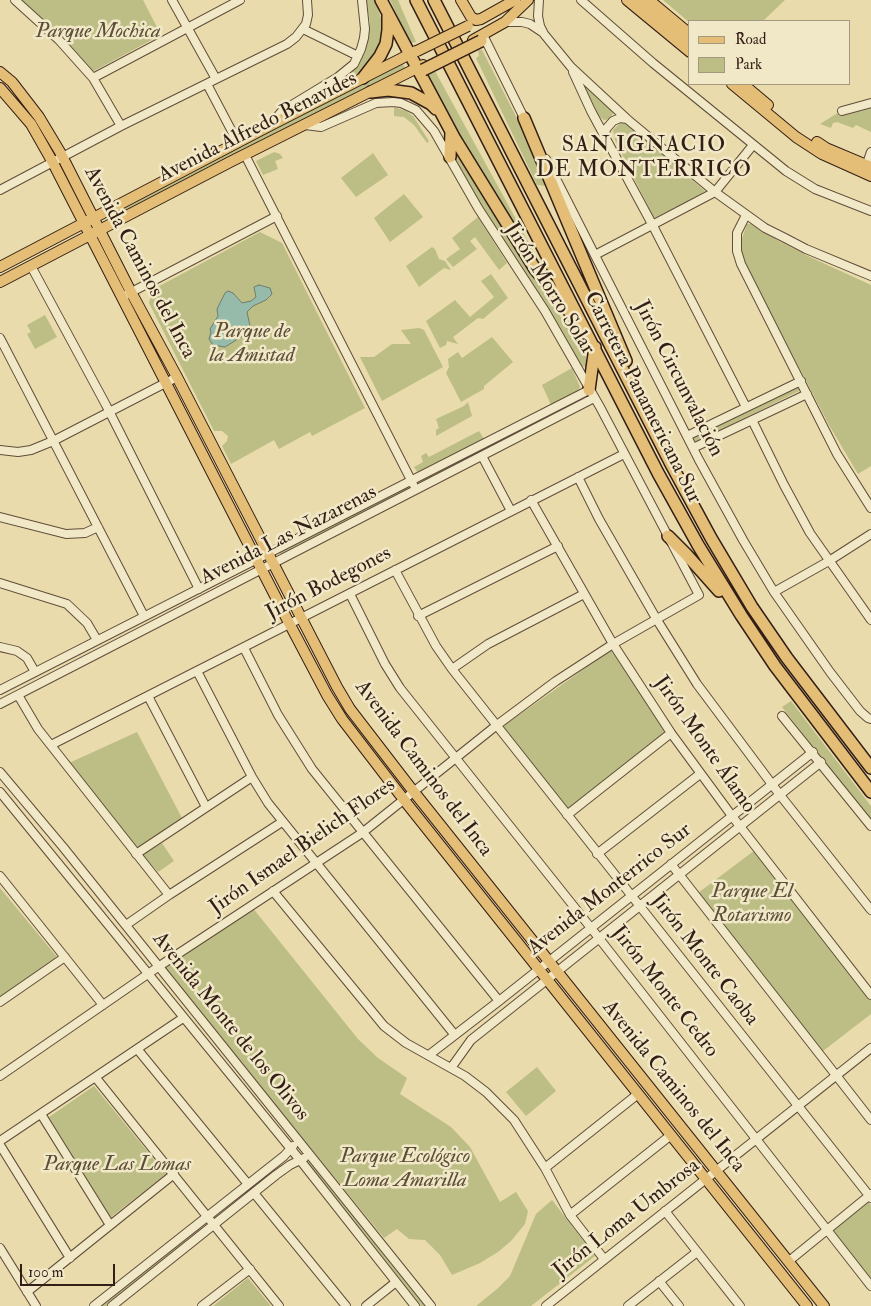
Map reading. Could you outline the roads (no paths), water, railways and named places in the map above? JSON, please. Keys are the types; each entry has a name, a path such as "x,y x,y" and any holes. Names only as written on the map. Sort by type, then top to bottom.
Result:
{"highway":[{"path":"381,0 388,14 414,52 440,112 535,269 588,334"},
{"name":"Carretera Panamericana Sur","path":"416,0 698,545 741,616 775,666 871,792"},
{"name":"Carretera Panamericana Sur","path":"434,0 672,466 711,538 752,607 787,658 871,768"},
{"path":"639,0 688,42"},
{"path":"363,78 380,56 386,44 388,14"},
{"path":"421,69 482,37"},
{"path":"371,92 388,90 411,93 431,104 440,112"},
{"path":"524,118 619,342 645,412"},
{"path":"450,157 452,132"},
{"path":"592,394 595,347"},
{"path":"668,536 741,616"}],"main road":[{"path":"461,0 470,22"},
{"name":"Avenida Alfredo Benavides","path":"0,267 515,0"},
{"path":"482,37 505,22 528,0"},
{"path":"627,0 688,50"},
{"path":"649,0 688,32"},
{"path":"482,37 493,21 494,12"},
{"name":"Avenida Alfredo Benavides","path":"0,282 245,155 421,69"},
{"name":"Avenida Caminos del Inca","path":"0,72 12,82 39,117 62,156 94,218 94,232"},
{"path":"733,85 796,137 822,154 868,170"},
{"path":"744,85 800,131 826,148 868,170"},
{"name":"Avenida Caminos del Inca","path":"0,88 31,124 84,223 94,232 126,294 166,383 327,695 342,719 806,1305"},
{"name":"Avenida Caminos del Inca","path":"126,294 177,377 350,709 824,1306"}],"street":[{"path":"15,0 59,40 93,78 120,126"},
{"path":"172,0 216,79"},
{"path":"93,78 240,0"},
{"path":"0,190 120,126 287,44 296,37 306,24 308,15 307,0"},
{"path":"270,126 282,111 338,77 354,64 362,48 365,29 362,0"},
{"path":"539,0 538,16 544,34"},
{"path":"581,0 753,145 801,182 871,211"},
{"path":"505,22 514,21 530,24 544,34 571,67 627,119 715,192 746,215 765,228 806,249 871,276"},
{"path":"303,29 358,56"},
{"name":"Jirón Circunvalación","path":"482,37 729,516 774,592 830,672 860,711 871,719"},
{"path":"571,67 746,408"},
{"path":"207,84 238,142"},
{"name":"Jirón Morro Solar","path":"305,125 321,127 376,103 401,103 416,110 423,118 439,138 478,208 545,311 592,394 699,595"},
{"path":"842,111 871,103"},
{"path":"605,136 606,129 613,121 620,118 627,119"},
{"path":"596,255 715,192 753,145"},
{"path":"868,170 871,152"},
{"path":"245,155 416,490"},
{"path":"746,215 737,233 737,251 741,264 837,454 871,508"},
{"path":"126,294 277,216"},
{"path":"31,266 109,412 199,588"},
{"path":"0,338 144,616"},
{"path":"0,450 18,452 31,450 54,441 177,377"},
{"path":"687,436 801,381"},
{"name":"Avenida Las Nazarenas","path":"0,704 482,456 592,394"},
{"name":"Avenida Las Nazarenas","path":"0,690 411,480 592,394"},
{"path":"693,448 807,394"},
{"path":"752,420 810,533 871,620"},
{"name":"Jirón Bodegones","path":"51,745 624,454"},
{"path":"482,456 510,511"},
{"path":"578,477 599,519 657,620 697,684 780,795 871,910"},
{"name":"Jirón Monte Álamo","path":"531,500 613,644 671,733 732,816 871,995"},
{"path":"0,517 66,534 85,533 98,527"},
{"path":"774,592 829,561 871,534"},
{"path":"418,616 558,546"},
{"name":"Jirón Monte Caoba","path":"395,570 418,616 452,670 870,1196"},
{"path":"0,583 67,604 88,623 97,640"},
{"name":"Jirón Monte Cedro","path":"350,594 385,664 400,688 599,938 871,1286"},
{"path":"452,670 488,644 584,594"},
{"name":"Jirón Ismael Bielich Flores","path":"0,1076 158,967 362,832 497,725 556,681 613,644 699,595"},
{"path":"0,647 17,651 27,658 35,672"},
{"path":"244,648 295,744 362,832 499,1001"},
{"path":"197,671 252,777 268,803 454,1034"},
{"path":"18,695 38,729 169,895"},
{"path":"148,696 206,807"},
{"path":"782,716 871,826"},
{"path":"567,815 671,733"},
{"name":"Avenida Monterrico Sur","path":"428,1055 813,752"},
{"name":"Avenida Monterrico Sur","path":"451,1068 460,1053 472,1040 820,762"},
{"name":"Avenida Monte de los Olivos","path":"0,772 126,925 431,1306"},
{"path":"597,854 700,774"},
{"path":"136,854 252,777"},
{"name":"Avenida Monte de los Olivos","path":"0,792 300,1160 415,1306"},
{"path":"126,925 282,822"},
{"path":"671,864 871,1120"},
{"path":"0,876 103,1005"},
{"path":"273,891 384,1026 406,1043 480,1086 504,1109 519,1126 570,1215 604,1259"},
{"path":"0,1002 65,957"},
{"path":"0,1141 183,1018"},
{"name":"Jirón Loma Umbrosa","path":"546,1306 871,1048"},
{"path":"138,1050 247,1183"},
{"path":"96,1078 280,1306"},
{"path":"544,1168 638,1094"},
{"path":"41,1114 110,1225"},
{"path":"570,1215 671,1134"},
{"path":"94,1306 290,1150 297,1140"},
{"path":"0,1145 70,1258"},
{"path":"112,1306 290,1165 310,1155"},
{"path":"27,1292 174,1174"},
{"path":"254,1193 346,1306"},
{"path":"789,1261 870,1196"},
{"path":"665,1211 740,1306"},
{"path":"0,1248 36,1306"},
{"path":"628,1306 696,1252"},
{"path":"202,1306 250,1269"},
{"path":"659,1281 679,1306"},
{"path":"366,1306 396,1282"}],"district":[{"name":"SAN IGNACIO DE MONTERRICO","path":"644,158"}],"park label":[{"name":"Parque Mochica","path":"98,32"},
{"name":"Parque de la Amistad","path":"252,344"},
{"name":"Parque El Rotarismo","path":"752,904"},
{"name":"Parque Las Lomas","path":"117,1165"},
{"name":"Parque Ecológico Loma Amarilla","path":"405,1169"}]}
